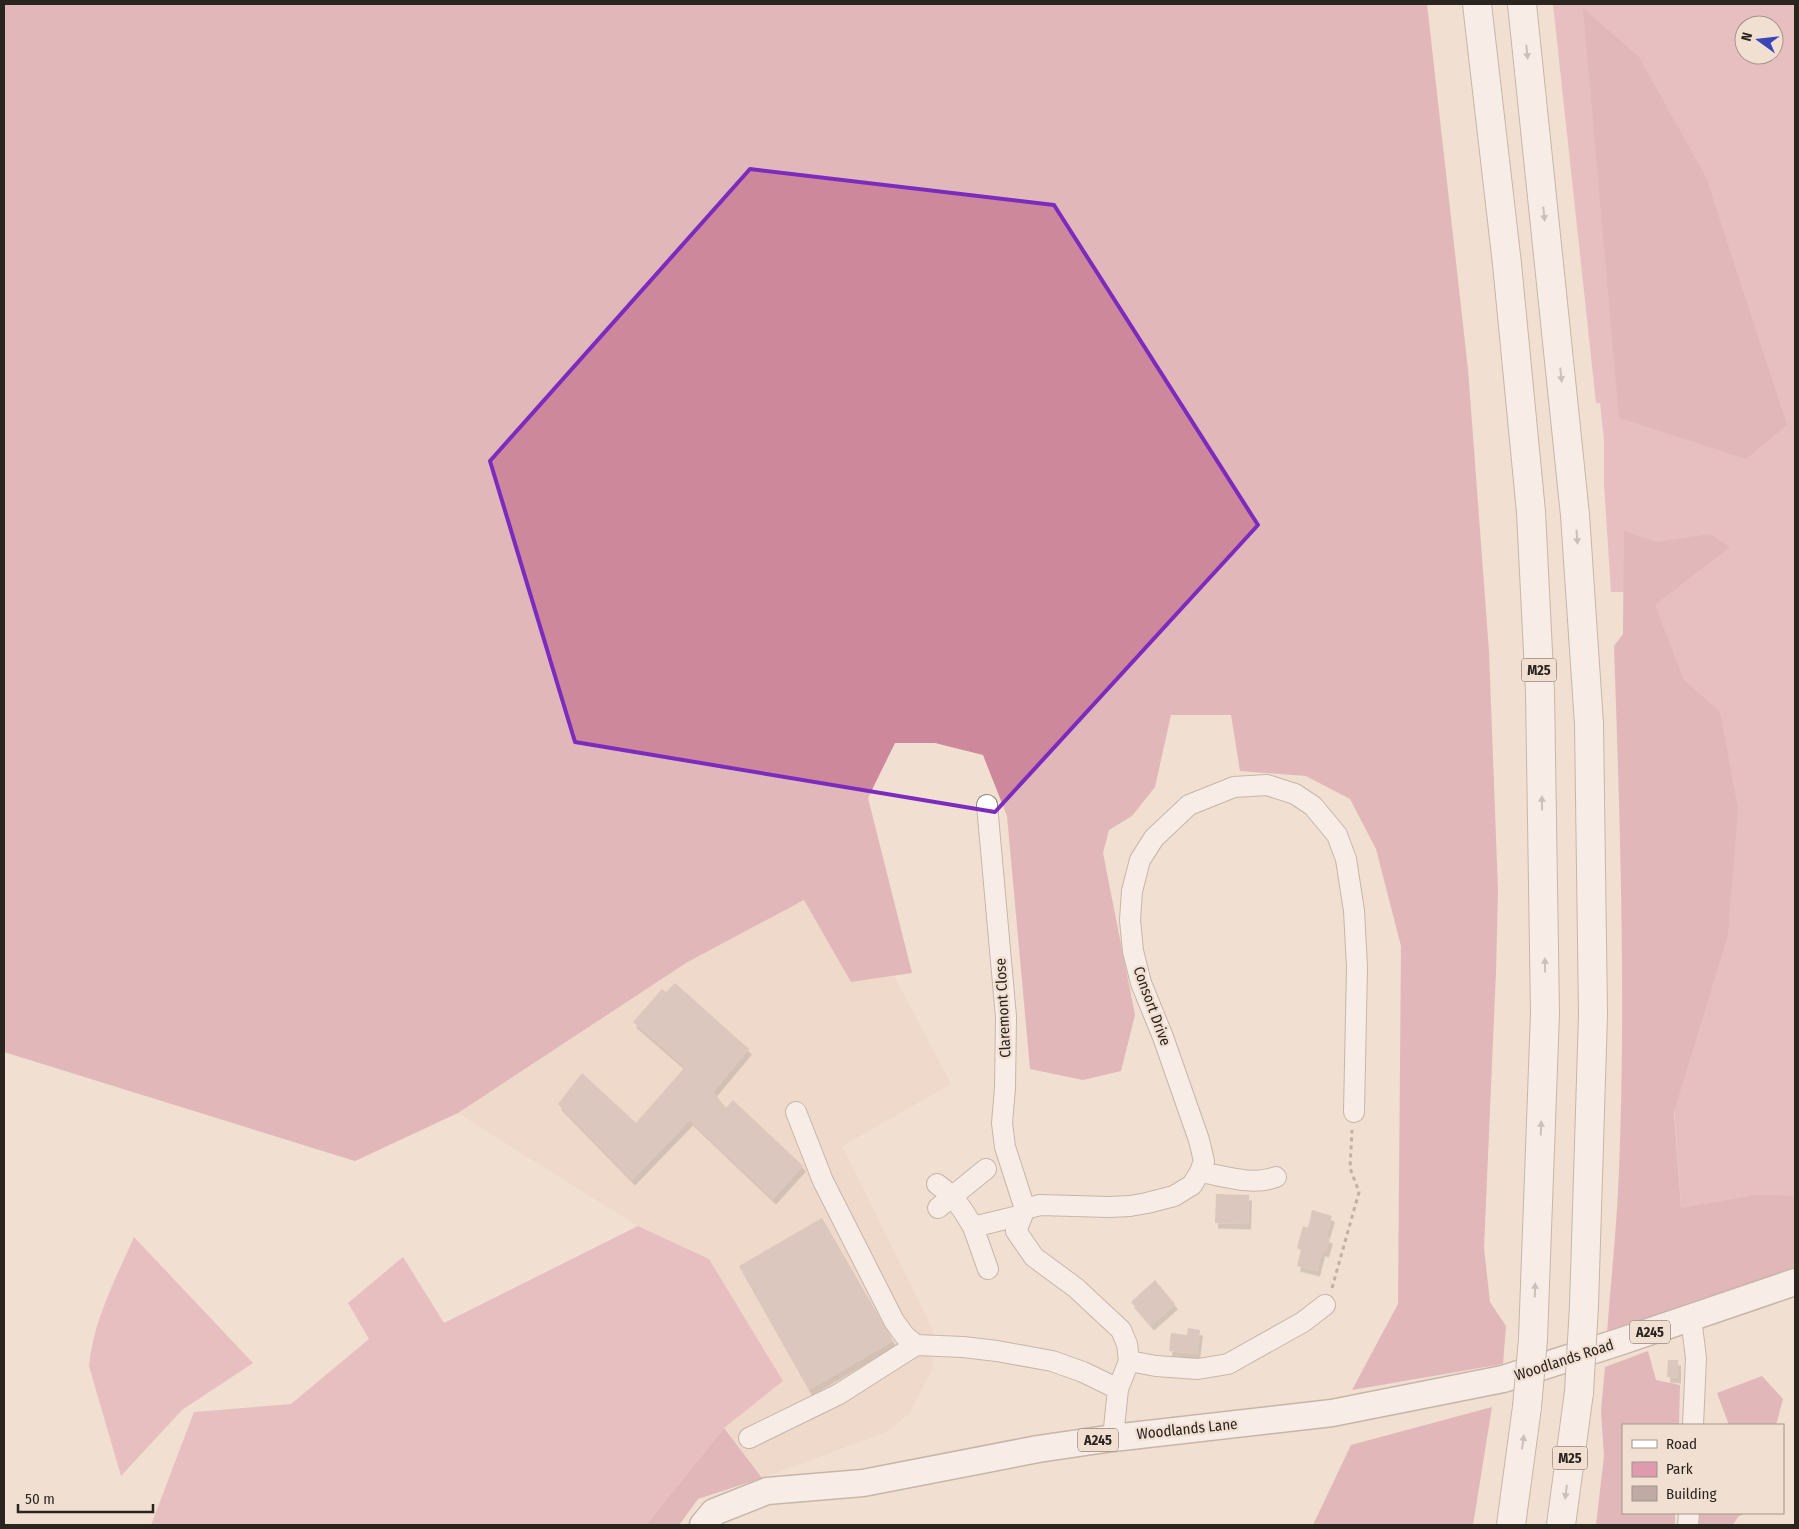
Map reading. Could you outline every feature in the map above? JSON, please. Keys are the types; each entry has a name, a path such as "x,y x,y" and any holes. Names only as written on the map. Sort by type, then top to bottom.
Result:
{"highway":[{"name":"M25","path":"1477,4 1508,264 1531,512 1540,692 1545,1013 1533,1339 1527,1407 1511,1525"},
{"name":"M25","path":"1522,4 1575,515 1589,724 1593,1014 1584,1306 1579,1392 1561,1525"}],"main road":[{"name":"Woodlands Road","path":"1503,1379 1795,1282"},
{"name":"Woodlands Lane","path":"703,1525 714,1512 767,1491 863,1483 1038,1449 1113,1438 1332,1413 1503,1379"}],"street":[{"name":"Consort Drive","path":"1200,1172 1204,1161 1199,1140 1173,1063 1141,983 1133,951 1130,920 1132,891 1140,860 1154,838 1189,805 1211,795 1234,787 1267,785 1295,794 1313,806 1337,835 1346,859 1354,911 1356,967 1354,1112"},
{"name":"Claremont Close","path":"987,805 1006,1017 1005,1088 1002,1123 1005,1147 1023,1212"},
{"path":"796,1112 823,1181 894,1321 905,1336 916,1345"},
{"path":"986,1169 943,1196 963,1209 973,1226 988,1269"},
{"path":"973,1226 1023,1212 1040,1205 1109,1207 1147,1203 1174,1196 1192,1185 1200,1172 1249,1180 1267,1181 1276,1178"},
{"path":"1023,1212 1016,1231 1034,1258 1076,1288 1121,1330 1127,1344 1129,1361 1118,1388 1113,1438"},
{"path":"1129,1361 1156,1366 1198,1369 1228,1364 1303,1322 1325,1306"},
{"path":"1691,1318 1696,1358 1693,1424"},
{"path":"749,1438 839,1394 916,1345 997,1351 1052,1361 1083,1372 1118,1388"}],"path":[{"path":"1325,1306 1330,1298 1359,1192 1350,1168 1354,1112"}],"highlighted area":[{"path":"750,169 1054,205 1258,525 995,812 575,742 490,461"}],"shaded area":[{"path":"4,4 1427,4 1468,369 1489,651 1498,891 1484,1248 1490,1302 1506,1326 1503,1364 1352,1390 1398,1304 1401,946 1376,849 1350,799 1306,776 1240,771 1231,715 1171,715 1155,787 1132,816 1109,830 1103,853 1135,1015 1121,1071 1083,1080 1030,1069 1007,816 983,755 935,743 895,743 868,798 912,973 851,982 804,900 686,963 458,1113 355,1161 4,1052"},
{"path":"1583,8 1639,57 1706,177 1787,425 1746,459 1619,418"},
{"path":"1624,531 1656,542 1710,534 1730,547 1655,605 1684,680 1720,712 1738,809 1728,935 1674,1112 1681,1208 1756,1195 1795,1196 1795,1268 1688,1307 1607,1333 1617,1212 1621,1105 1621,908 1614,646 1623,634"},
{"path":"805,900 851,982 894,976 951,1084 842,1146 933,1330 933,1368 909,1414 886,1432 762,1478 724,1428 782,1381 709,1259 638,1226 458,1113 686,963"},
{"path":"1648,1351 1656,1380 1680,1385 1679,1424 1622,1424 1622,1514 1675,1514 1675,1525 1596,1525 1604,1456 1601,1411 1605,1367"},
{"path":"1762,1376 1783,1399 1776,1424 1729,1424 1717,1393"},
{"path":"1492,1407 1473,1525 1313,1525 1351,1445"},
{"path":"724,1428 762,1478 698,1499 679,1525 646,1525"},
{"path":"1696,1514 1743,1514 1738,1517 1733,1525 1695,1525"}],"green space":[{"path":"1553,4 1795,4 1795,1268 1688,1307 1658,879 1623,634 1624,592 1611,592 1604,484 1604,440 1600,403 1596,403"},
{"path":"638,1226 709,1259 783,1381 724,1428 646,1525 151,1525 194,1412 291,1404 369,1339 348,1303 403,1257 444,1323"},
{"path":"134,1237 253,1363 182,1410 121,1476 89,1366 91,1349 100,1316"}],"building":[{"path":"675,983 749,1049 713,1092 726,1108 733,1100 803,1166 773,1199 690,1120 632,1180 558,1104 582,1073 636,1123 685,1067 633,1022 662,989 666,992"},
{"path":"1216,1194 1249,1195 1248,1224 1215,1223"},
{"path":"1312,1210 1332,1216 1326,1237 1330,1238 1326,1252 1322,1251 1317,1271 1297,1266 1301,1250 1297,1248 1303,1226 1308,1228"},
{"path":"822,1218 893,1341 809,1390 739,1266"},
{"path":"1155,1280 1175,1304 1151,1325 1131,1302"},
{"path":"1188,1328 1200,1330 1197,1354 1169,1351 1171,1333 1187,1335"},
{"path":"1668,1360 1678,1360 1678,1378 1667,1377"}]}
